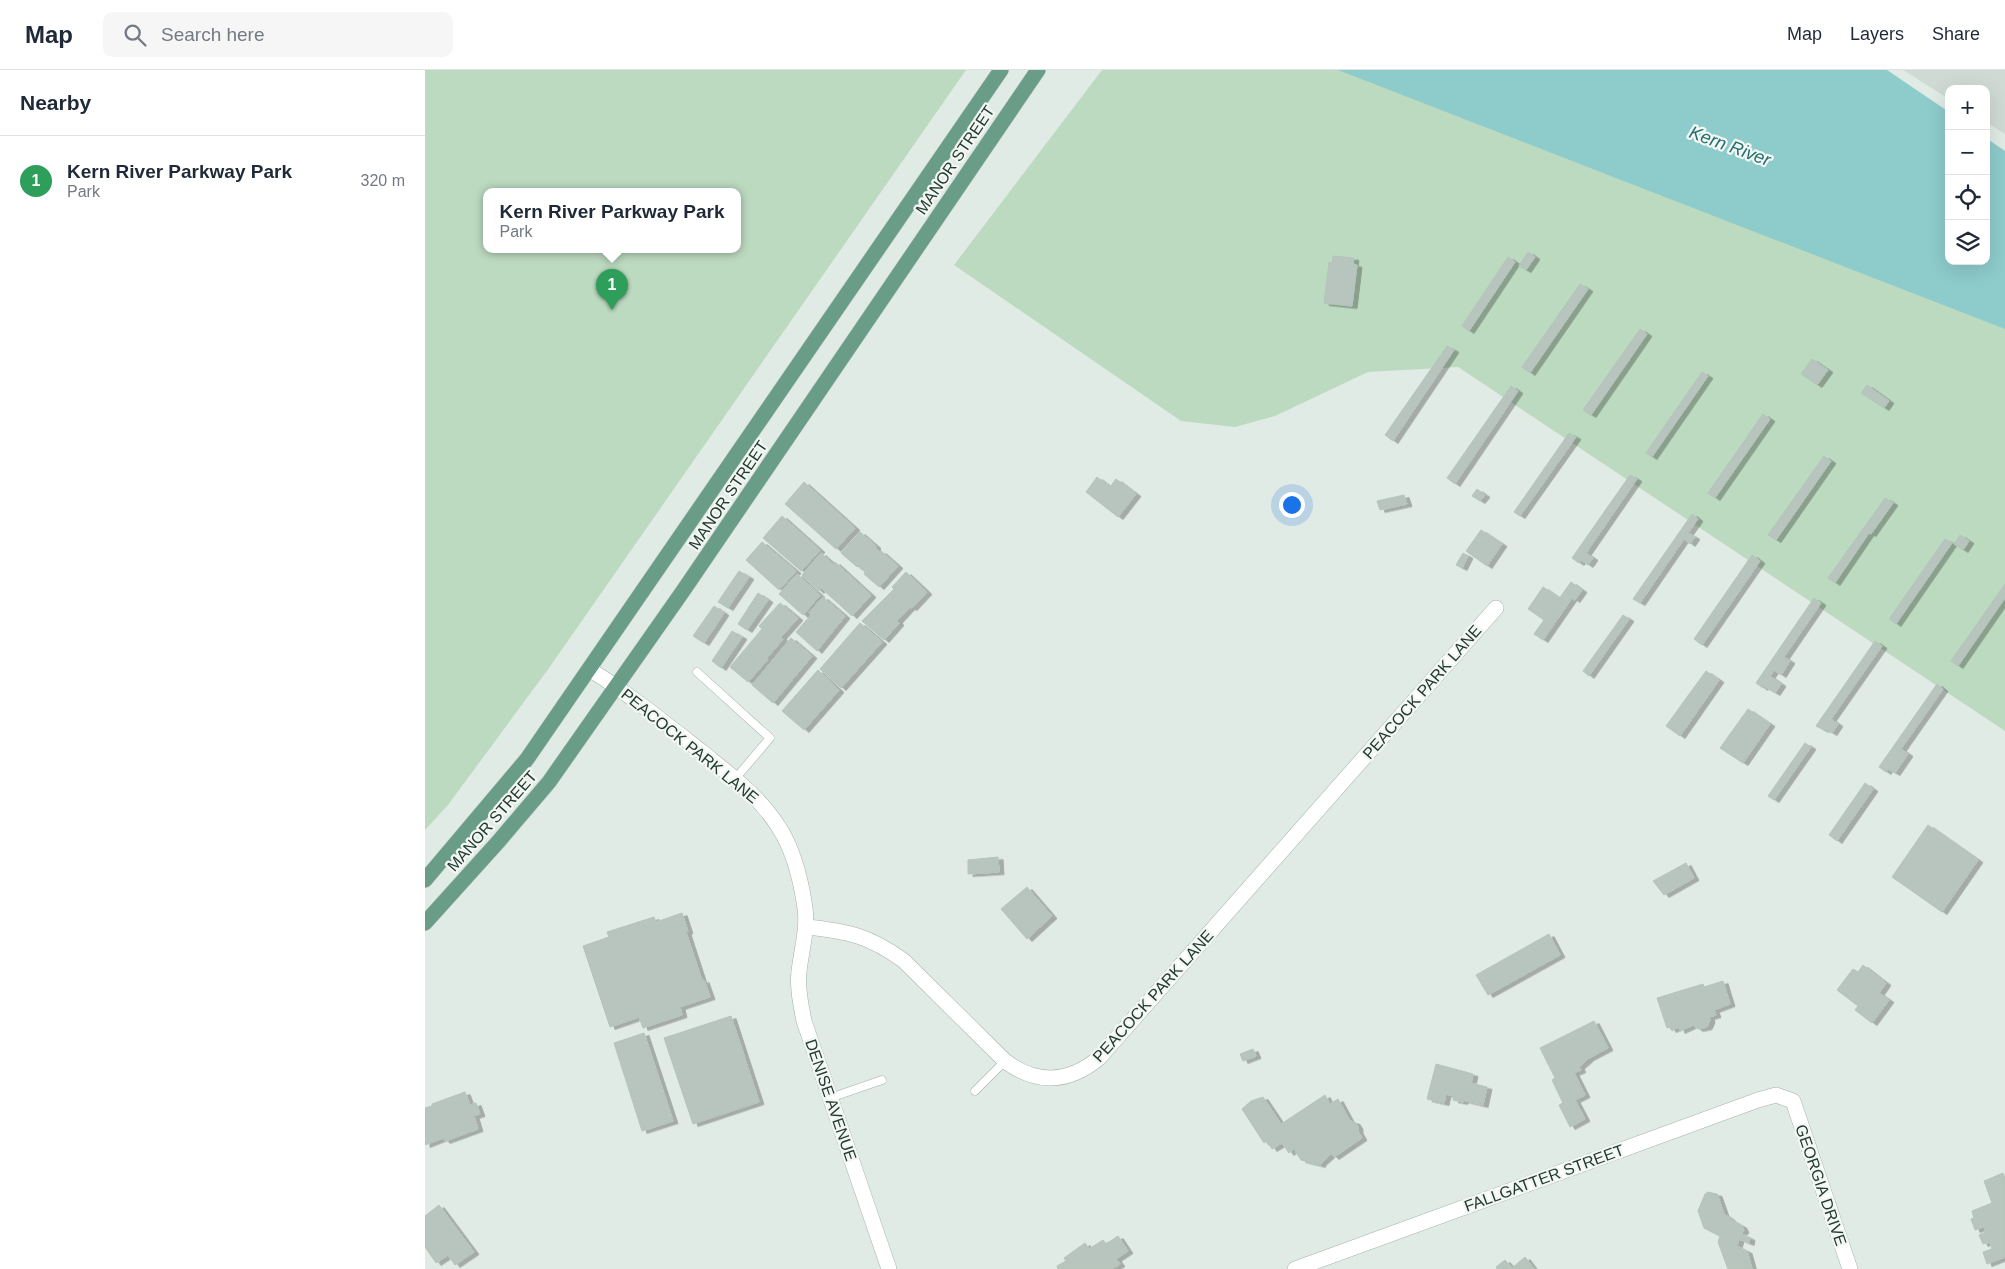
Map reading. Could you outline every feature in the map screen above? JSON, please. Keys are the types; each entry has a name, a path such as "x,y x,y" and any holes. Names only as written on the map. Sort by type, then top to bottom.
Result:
{"main road":[{"name":"MANOR STREET","path":"425,880 527,759 1001,70"},
{"name":"MANOR STREET","path":"425,923 549,782 683,591 1038,70"}],"street":[{"name":"PEACOCK PARK LANE","path":"589,669 644,706 735,779 762,805 778,826 789,845 797,866 805,909 806,927 844,931 868,938 887,948 904,961 1005,1061 1017,1070 1028,1074 1043,1078 1059,1078 1081,1071 1099,1058 1496,608"},
{"name":"DENISE AVENUE","path":"806,927 799,973 799,996 804,1021 889,1269"},
{"name":"FALLGATTER STREET","path":"1295,1269 1758,1100 1776,1095 1793,1101"},
{"name":"GEORGIA DRIVE","path":"1793,1101 1850,1269"}],"lane":[{"path":"697,672 770,738 735,779"},
{"path":"975,1091 1005,1061"},
{"path":"831,1098 881,1080"}],"shaded area":[{"path":"1903,70 2005,70 2005,134 1990,125 1990,85 1945,85 1945,96"}],"green space":[{"path":"425,70 966,70 549,668 448,805 425,830"},
{"path":"1102,70 1751,70 1945,257 1945,265 1990,265 1990,245 2005,184 2005,731 1458,367 1368,372 1275,416 1235,427 1181,421 954,265"}],"water":[{"name":"Kern River","path":"1338,70 1887,70 1945,109 1945,265 1990,265 1990,141 2005,151 2005,329"}],"building":[{"path":"1528,252 1535,257 1526,270 1519,266"},
{"path":"1333,256 1354,258 1353,264 1357,265 1352,306 1324,303 1329,262 1332,263"},
{"path":"1508,257 1515,262 1469,331 1462,326"},
{"path":"1580,284 1588,289 1530,373 1522,367"},
{"path":"1640,329 1647,334 1591,415 1583,410"},
{"path":"1447,346 1454,350 1393,441 1385,435"},
{"path":"1812,359 1828,370 1817,385 1801,374"},
{"path":"1702,372 1708,376 1652,457 1646,453"},
{"path":"1867,385 1889,401 1884,408 1861,393"},
{"path":"1511,386 1518,391 1455,484 1447,478"},
{"path":"1763,414 1770,419 1715,498 1708,493"},
{"path":"1569,433 1576,437 1520,516 1514,512"},
{"path":"1824,456 1831,461 1776,540 1768,535"},
{"path":"1630,475 1637,479 1586,553 1593,558 1588,565 1581,560 1579,563 1572,558"},
{"path":"1097,477 1110,487 1116,479 1136,494 1118,517 1086,492"},
{"path":"804,482 855,528 836,549 785,504"},
{"path":"1477,489 1485,495 1480,501 1472,496"},
{"path":"1404,495 1407,504 1380,510 1377,501"},
{"path":"1885,498 1893,503 1871,534 1869,533 1835,583 1828,578"},
{"path":"1692,514 1698,519 1688,533 1695,537 1690,544 1684,539 1640,603 1633,599"},
{"path":"782,516 820,550 801,571 763,538"},
{"path":"1481,530 1502,544 1487,566 1466,551"},
{"path":"860,532 876,546 875,548 898,566 879,587 864,574 865,572 841,553"},
{"path":"1960,535 1969,541 1963,550 1954,544"},
{"path":"1945,539 1952,543 1896,624 1889,619"},
{"path":"762,542 796,571 779,590 746,560"},
{"path":"821,553 833,564 835,562 871,595 852,616 821,588 819,591 802,575"},
{"path":"1463,553 1468,556 1462,568 1456,565"},
{"path":"1752,555 1760,561 1702,645 1694,639"},
{"path":"739,571 749,577 728,608 718,602"},
{"path":"906,572 927,592 897,621 899,623 884,640 862,621 894,589 892,587"},
{"path":"797,574 820,595 803,615 779,594"},
{"path":"1571,582 1582,590 1575,600 1572,598 1543,640 1534,634"},
{"path":"2005,584 2005,598 1958,666 1951,661"},
{"path":"1543,587 1559,598 1544,620 1528,609"},
{"path":"758,593 768,600 747,630 738,624"},
{"path":"823,597 845,616 817,651 796,632"},
{"path":"1814,598 1821,603 1784,657 1790,661 1781,675 1774,670 1770,676 1781,684 1775,693 1764,686 1763,688 1756,683"},
{"path":"780,603 798,618 781,637 783,639 748,682 730,667 762,629 759,626"},
{"path":"714,606 724,613 704,643 693,636"},
{"path":"1623,615 1629,619 1589,676 1583,671"},
{"path":"860,623 882,642 841,688 820,669"},
{"path":"732,631 742,637 721,668 712,661"},
{"path":"791,638 812,656 773,703 752,685"},
{"path":"1875,641 1882,646 1831,719 1838,724 1832,733 1816,726"},
{"path":"818,670 839,690 804,730 782,711"},
{"path":"1706,671 1719,680 1680,736 1666,726"},
{"path":"1937,684 1943,689 1901,749 1908,754 1895,773 1888,769 1886,772 1879,767"},
{"path":"1748,709 1770,724 1743,763 1720,748"},
{"path":"1805,743 1811,747 1774,800 1768,796"},
{"path":"1865,783 1873,789 1837,841 1829,835"},
{"path":"1928,825 1978,860 1942,912 1892,877"},
{"path":"998,857 999,872 968,874 968,860"},
{"path":"1686,863 1694,878 1664,895 1653,881"},
{"path":"1027,887 1052,916 1027,939 1001,909"},
{"path":"682,913 688,931 686,932 702,981 704,980 710,997 680,1007 682,1015 643,1028 639,1017 610,1027 583,946 609,937 607,932 654,917 656,922"},
{"path":"1549,934 1560,955 1488,995 1476,975"},
{"path":"1863,965 1886,983 1879,993 1889,1000 1872,1023 1855,1010 1858,1006 1837,990 1853,969 1858,972"},
{"path":"1723,981 1730,1004 1714,1010 1716,1015 1709,1017 1710,1020 1707,1027 1698,1029 1693,1025 1680,1031 1679,1027 1671,1030 1670,1027 1667,1028 1657,998 1703,984 1704,987"},
{"path":"731,1016 759,1102 693,1124 664,1038"},
{"path":"1594,1021 1608,1048 1589,1058 1579,1067 1581,1070 1574,1073 1585,1095 1575,1100 1585,1119 1570,1127 1559,1105 1563,1103 1552,1080 1555,1078 1540,1048"},
{"path":"644,1033 673,1121 642,1131 614,1043"},
{"path":"1253,1049 1256,1056 1243,1061 1240,1054"},
{"path":"1436,1064 1473,1074 1471,1083 1487,1087 1483,1105 1463,1100 1463,1102 1453,1100 1454,1096 1446,1094 1444,1103 1427,1099"},
{"path":"465,1092 470,1105 476,1103 480,1114 474,1116 478,1129 445,1141 443,1138 425,1145 425,1108"},
{"path":"1325,1095 1330,1104 1338,1099 1350,1121 1355,1122 1362,1138 1334,1157 1331,1154 1321,1165 1301,1160 1294,1149 1289,1153 1282,1143 1272,1149 1267,1141 1264,1143 1242,1109 1251,1101 1263,1097 1281,1124"},
{"path":"2003,1173 2005,1178 2005,1257 1987,1264 1983,1252 1992,1249 1990,1242 1983,1244 1979,1235 1986,1232 1984,1227 1975,1230 1971,1219 1974,1218 1972,1211 1992,1203 1984,1181"},
{"path":"1708,1192 1717,1194 1724,1214 1742,1226 1744,1231 1740,1233 1750,1238 1749,1243 1739,1239 1737,1246 1747,1251 1752,1269 1728,1269 1718,1242 1720,1236 1704,1228 1698,1211 1705,1194"},
{"path":"439,1205 474,1252 455,1265 448,1255 436,1263 425,1247 425,1216"},
{"path":"1118,1236 1128,1251 1116,1259 1120,1264 1112,1269 1058,1269 1057,1266 1066,1261 1064,1258 1085,1243 1089,1249 1103,1240 1106,1244"},
{"path":"1525,1257 1534,1269 1497,1269 1496,1267 1505,1260 1512,1268"}],"place":[{"name":"Kern River Parkway Park","path":"612,310"}]}
